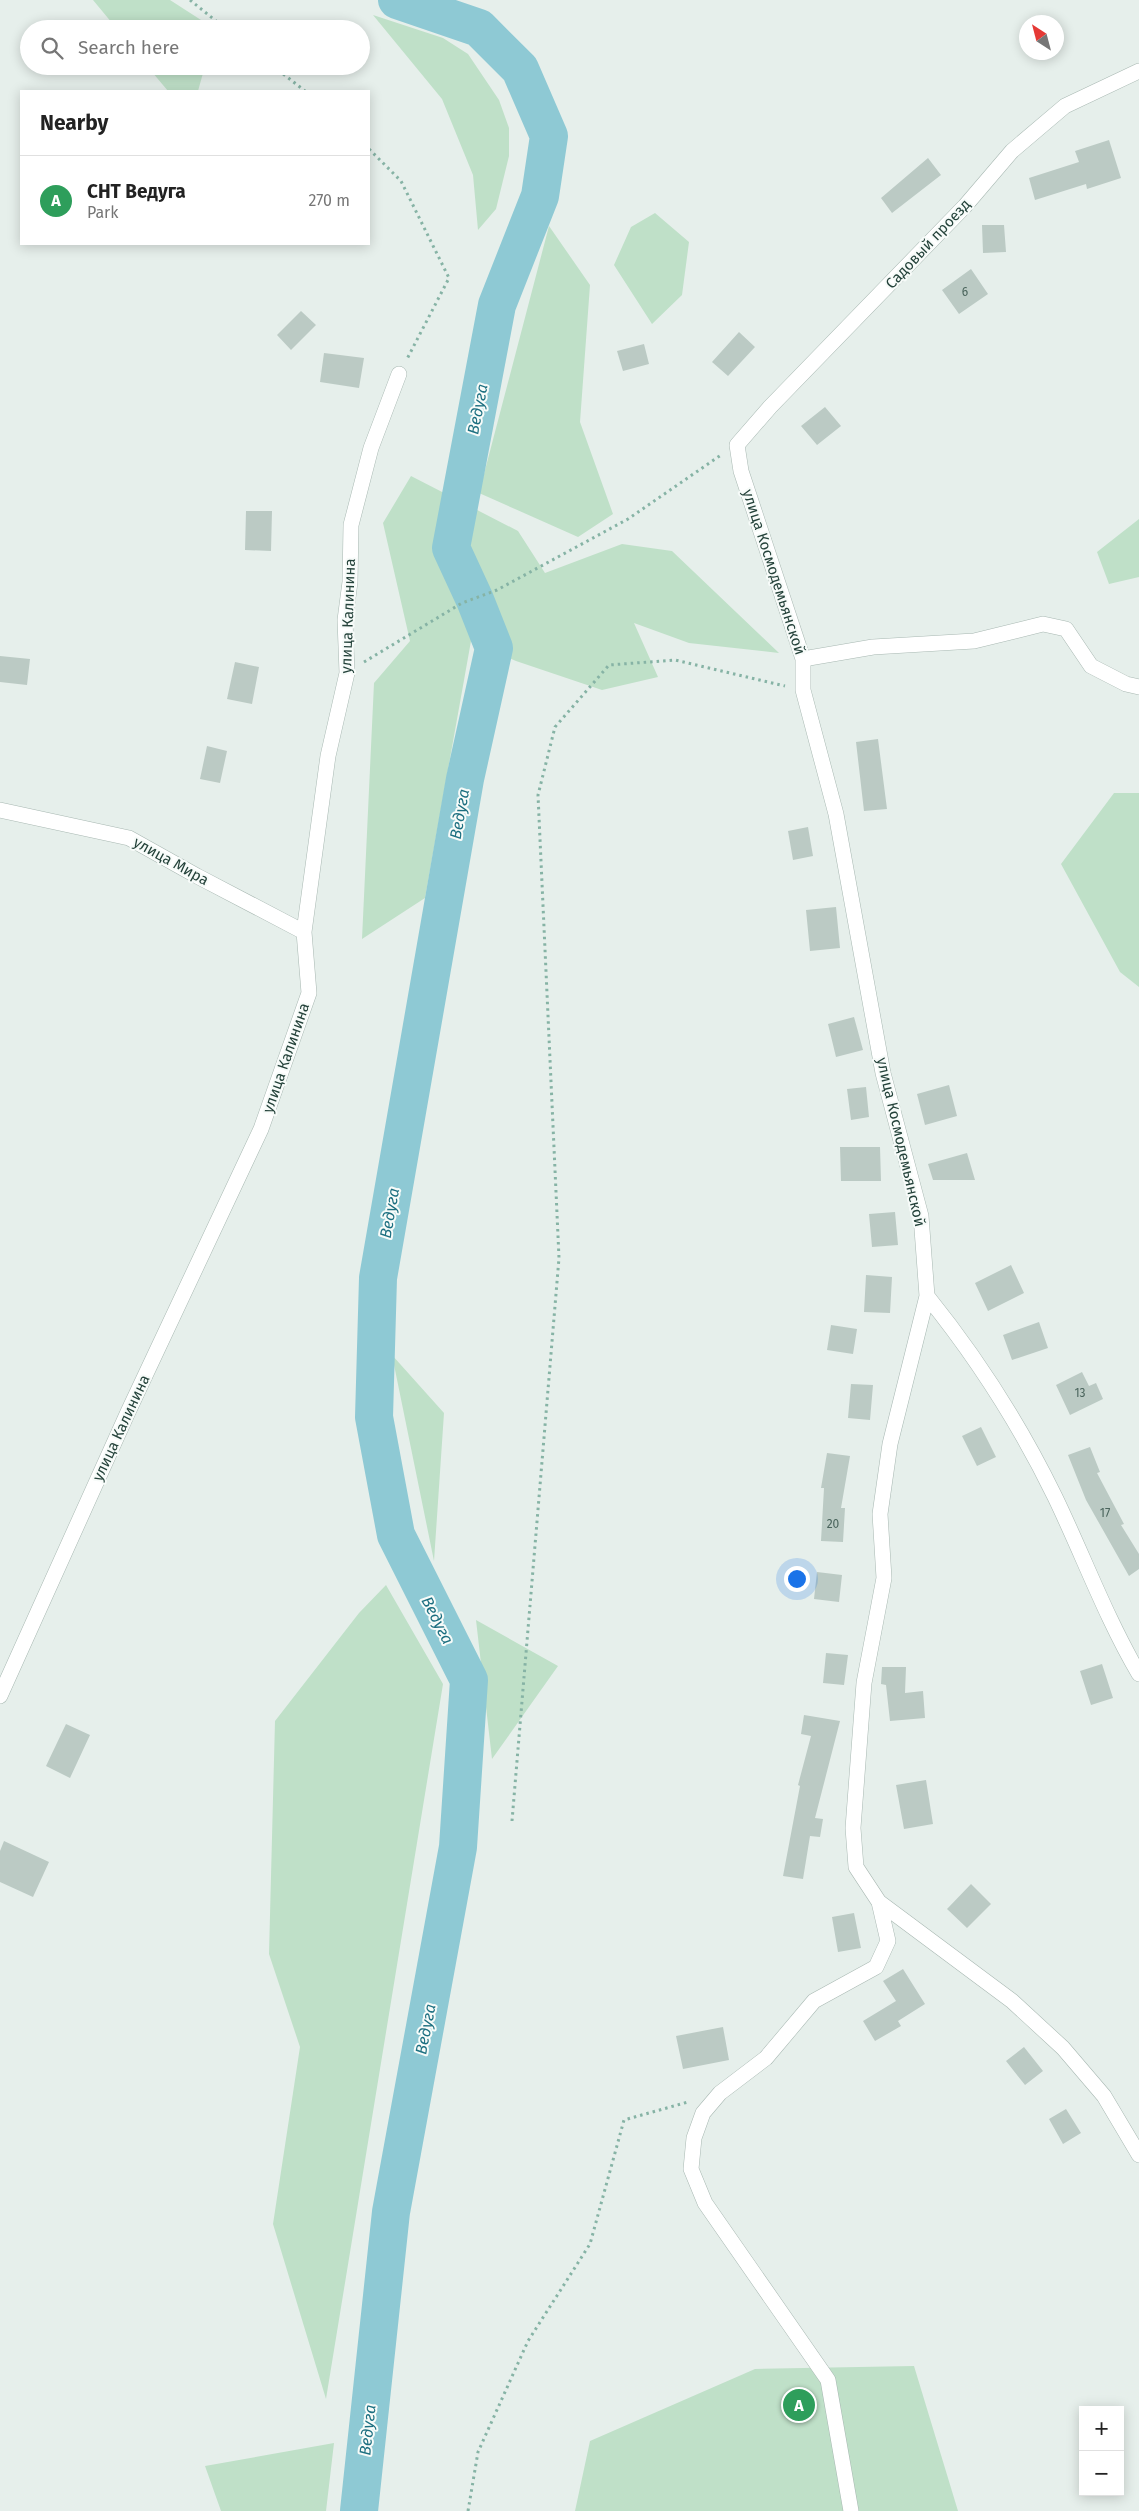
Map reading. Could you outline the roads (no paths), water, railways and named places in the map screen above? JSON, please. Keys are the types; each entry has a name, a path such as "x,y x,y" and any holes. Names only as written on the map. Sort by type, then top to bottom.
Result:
{"street":[{"name":"Садовый проезд","path":"737,445 770,406 965,206 1012,151 1065,106 1139,71"},
{"name":"улица Калинина","path":"0,1696 128,1412 262,1128 309,993 304,932 328,756 347,673 345,620 350,582 351,525 371,448 399,374"},
{"name":"улица Космодемьянской","path":"737,445 741,471 803,659 803,690 836,814 883,1073 921,1216 927,1296 890,1444 880,1514 884,1578 864,1684 853,1828 856,1867 879,1902"},
{"path":"803,659 873,647 974,641 1043,624 1066,629 1092,666 1126,684 1139,686"},
{"name":"улица Мира","path":"0,810 129,838 304,932"},
{"path":"927,1296 956,1333 1001,1398 1054,1495 1139,1674"},
{"path":"851,2511 828,2380 705,2203 692,2169 694,2138 703,2113 720,2092 766,2058 814,2001 876,1967 888,1941 879,1902"},
{"path":"879,1902 1012,2001 1063,2048 1104,2096 1139,2155"}],"waterway":[{"name":"Ведуга","path":"359,2511 391,2212 458,1847 469,1680 396,1535 374,1417 378,1278 465,779 494,648 475,600 451,548 497,305 540,196 549,136 520,69 479,28 397,0"}],"place":[{"name":"СНТ Ведуга","path":"799,2405"}]}
